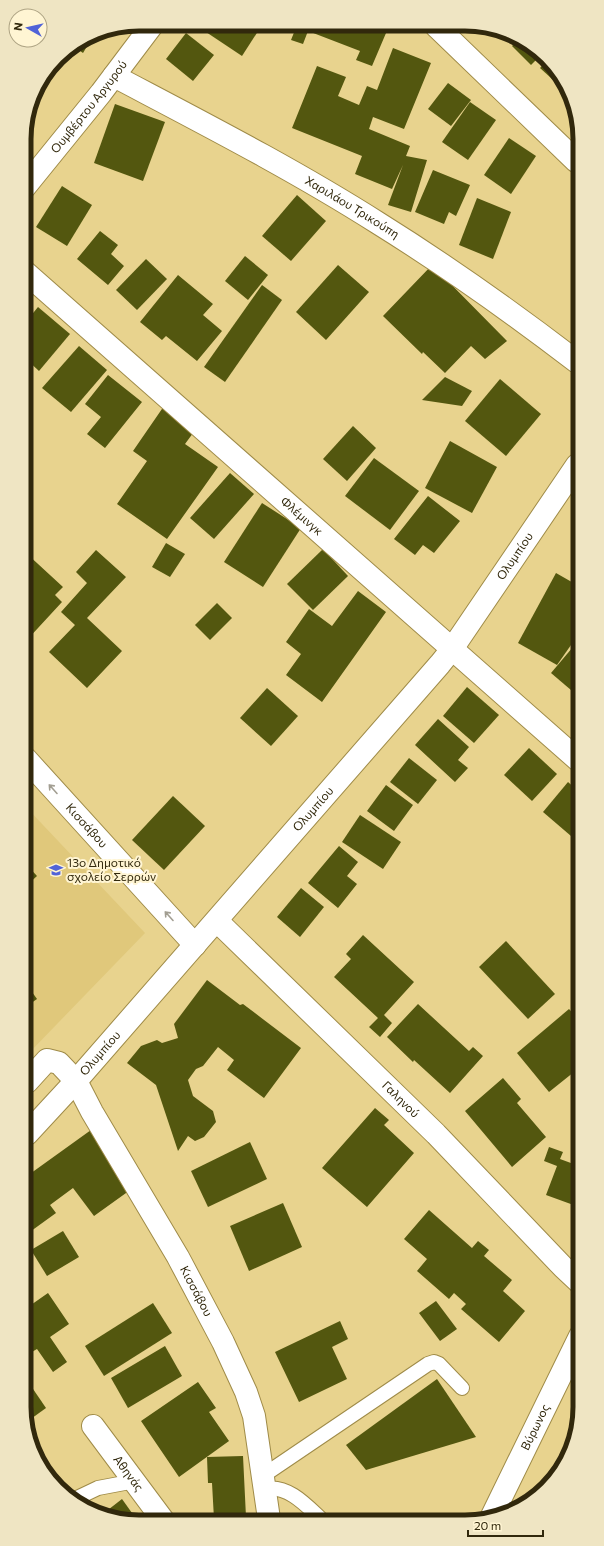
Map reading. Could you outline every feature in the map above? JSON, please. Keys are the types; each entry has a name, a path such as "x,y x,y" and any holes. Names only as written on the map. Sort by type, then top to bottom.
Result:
{"street":[{"name":"Ουμβέρτου Αργυρού","path":"31,179 114,76 148,31"},
{"path":"441,31 573,157"},
{"name":"Χαριλάου Τρικούπη","path":"114,76 262,154 377,222 443,265 573,359"},
{"name":"Φλέμινγκ","path":"31,277 573,756"},
{"name":"Ολυμπίου","path":"31,1130 76,1081 217,921 452,649 573,471"},
{"name":"Κισσάβου","path":"31,765 195,945"},
{"name":"Γαληνού","path":"217,921 436,1134 562,1267 573,1277"},
{"name":"Κισσάβου","path":"31,1078 47,1060 58,1063 76,1081 92,1112 178,1257 223,1342 246,1392 254,1416 269,1515"},
{"name":"Βύρωνος","path":"495,1510 573,1350"},
{"name":"Αθηνάς","path":"93,1426 159,1515"}],"lane":[{"path":"316,1515 295,1496 282,1490 271,1488 265,1482 428,1364 434,1362 439,1364 462,1388"},
{"path":"80,1497 98,1488 134,1481"}],"shaded area":[{"name":"13ο Δημοτικό σχολείο Σερρών","path":"31,812 145,933 31,1051"}],"building":[{"path":"204,31 258,31 242,56"},
{"path":"295,31 308,31 303,44 291,40"},
{"path":"308,31 387,31 372,66 356,60 360,51"},
{"path":"186,33 214,55 193,81 166,59"},
{"path":"515,43 537,59 531,65 512,46"},
{"path":"89,44 83,53 78,50"},
{"path":"393,48 431,63 404,129 373,117 369,129 410,146 406,156 427,160 411,212 388,205 403,165 392,189 355,174 362,156 292,128 317,66 346,77 338,96 359,105 367,86 377,90"},
{"path":"543,65 558,85 540,68"},
{"path":"448,83 471,100 451,126 428,109"},
{"path":"470,102 496,120 468,160 442,142"},
{"path":"115,104 165,122 143,181 94,163"},
{"path":"509,138 536,156 511,194 484,175"},
{"path":"433,170 470,185 456,216 449,212 444,224 415,212"},
{"path":"62,186 92,205 67,246 36,227"},
{"path":"297,195 326,221 291,261 262,236"},
{"path":"477,198 511,212 493,259 459,245"},
{"path":"100,231 118,245 111,254 124,266 108,285 77,259"},
{"path":"245,256 268,275 248,300 225,281"},
{"path":"146,259 167,279 137,310 116,290"},
{"path":"338,265 369,292 326,340 296,312"},
{"path":"432,265 507,341 485,359 471,346 445,373 423,352 422,354 383,316"},
{"path":"178,275 213,304 203,315 222,331 197,361 166,336 162,340 140,322"},
{"path":"262,285 282,300 225,382 204,367"},
{"path":"38,307 70,334 39,371 31,364 31,316"},
{"path":"79,346 107,370 71,412 42,388"},
{"path":"108,375 142,402 105,448 87,434 101,417 85,404"},
{"path":"445,377 472,391 462,406 422,400"},
{"path":"500,379 541,414 506,456 465,421"},
{"path":"164,406 196,429 185,444 218,467 167,539 117,504 147,461 133,451"},
{"path":"353,426 376,448 347,481 323,459"},
{"path":"450,441 497,467 472,513 425,488"},
{"path":"374,458 419,491 390,530 345,496"},
{"path":"230,473 254,494 214,539 190,518"},
{"path":"428,496 460,521 434,553 423,545 415,555 394,539"},
{"path":"262,503 301,528 263,587 224,562"},
{"path":"166,543 185,554 170,577 152,567"},
{"path":"323,549 348,576 313,610 287,584"},
{"path":"96,550 126,577 87,618 122,651 87,688 49,652 75,625 61,612 87,583 76,572"},
{"path":"31,558 63,587 55,595 62,602 31,636"},
{"path":"556,573 573,583 573,642 557,665 518,643"},
{"path":"358,591 386,612 322,702 286,675 301,654 286,642 309,609 332,626"},
{"path":"217,603 232,618 210,640 195,625"},
{"path":"573,647 573,692 551,673"},
{"path":"467,687 499,715 474,743 443,716"},
{"path":"267,688 298,716 271,746 240,718"},
{"path":"438,719 469,747 458,760 468,768 455,782 415,745"},
{"path":"529,748 557,774 532,801 504,775"},
{"path":"409,758 437,780 418,804 390,782"},
{"path":"568,782 573,786 573,833 571,836 543,812"},
{"path":"386,785 413,805 394,831 367,811"},
{"path":"173,796 205,826 164,870 132,840"},
{"path":"360,815 401,842 383,869 342,842"},
{"path":"339,846 358,862 347,876 357,884 338,908 308,883"},
{"path":"31,869 37,876 31,881"},
{"path":"301,888 324,907 300,937 277,917"},
{"path":"363,935 414,982 384,1015 392,1023 380,1037 369,1027 378,1018 334,977 351,959 346,954"},
{"path":"506,941 555,994 528,1019 479,967"},
{"path":"207,980 240,1005 243,1004 301,1048 264,1098 227,1070 234,1060 218,1047 203,1066 196,1069 188,1080 193,1096 213,1111 216,1122 204,1137 195,1141 188,1136 178,1151 156,1085 127,1063 141,1046 157,1040 162,1043 178,1038 174,1024"},
{"path":"31,991 37,999 31,1003"},
{"path":"418,1004 469,1051 473,1047 483,1056 450,1093 414,1060 413,1062 387,1037"},
{"path":"569,1009 573,1013 573,1073 549,1092 517,1053"},
{"path":"503,1078 521,1099 517,1103 546,1137 512,1167 465,1111"},
{"path":"375,1108 389,1120 384,1125 414,1153 367,1207 322,1168"},
{"path":"91,1130 133,1188 94,1216 73,1188 50,1205 56,1213 31,1231 31,1173"},
{"path":"250,1142 267,1179 208,1207 191,1171"},
{"path":"549,1147 563,1152 560,1159 573,1164 573,1205 546,1195 557,1166 544,1161"},
{"path":"283,1203 302,1247 249,1271 230,1226"},
{"path":"429,1210 472,1248 478,1241 489,1250 484,1256 512,1280 503,1291 525,1311 499,1342 461,1309 466,1304 454,1293 449,1299 417,1271 427,1259 404,1239"},
{"path":"63,1231 79,1257 47,1276 31,1250"},
{"path":"48,1293 69,1324 50,1337 67,1362 53,1372 37,1349 31,1352 31,1305"},
{"path":"436,1301 457,1329 440,1341 419,1313"},
{"path":"153,1303 172,1333 104,1376 85,1346"},
{"path":"340,1321 348,1339 332,1347 347,1379 299,1402 275,1352"},
{"path":"165,1346 182,1376 128,1408 111,1378"},
{"path":"437,1379 476,1437 366,1470 346,1445"},
{"path":"198,1382 216,1408 209,1412 229,1441 179,1477 141,1421"},
{"path":"31,1386 46,1408 32,1418"},
{"path":"243,1456 246,1515 214,1515 212,1483 208,1483 207,1457"},
{"path":"122,1499 133,1515 118,1513 108,1510"}],"place":[{"name":"13ο Δημοτικό σχολείο Σερρών","path":"56,870"}]}
